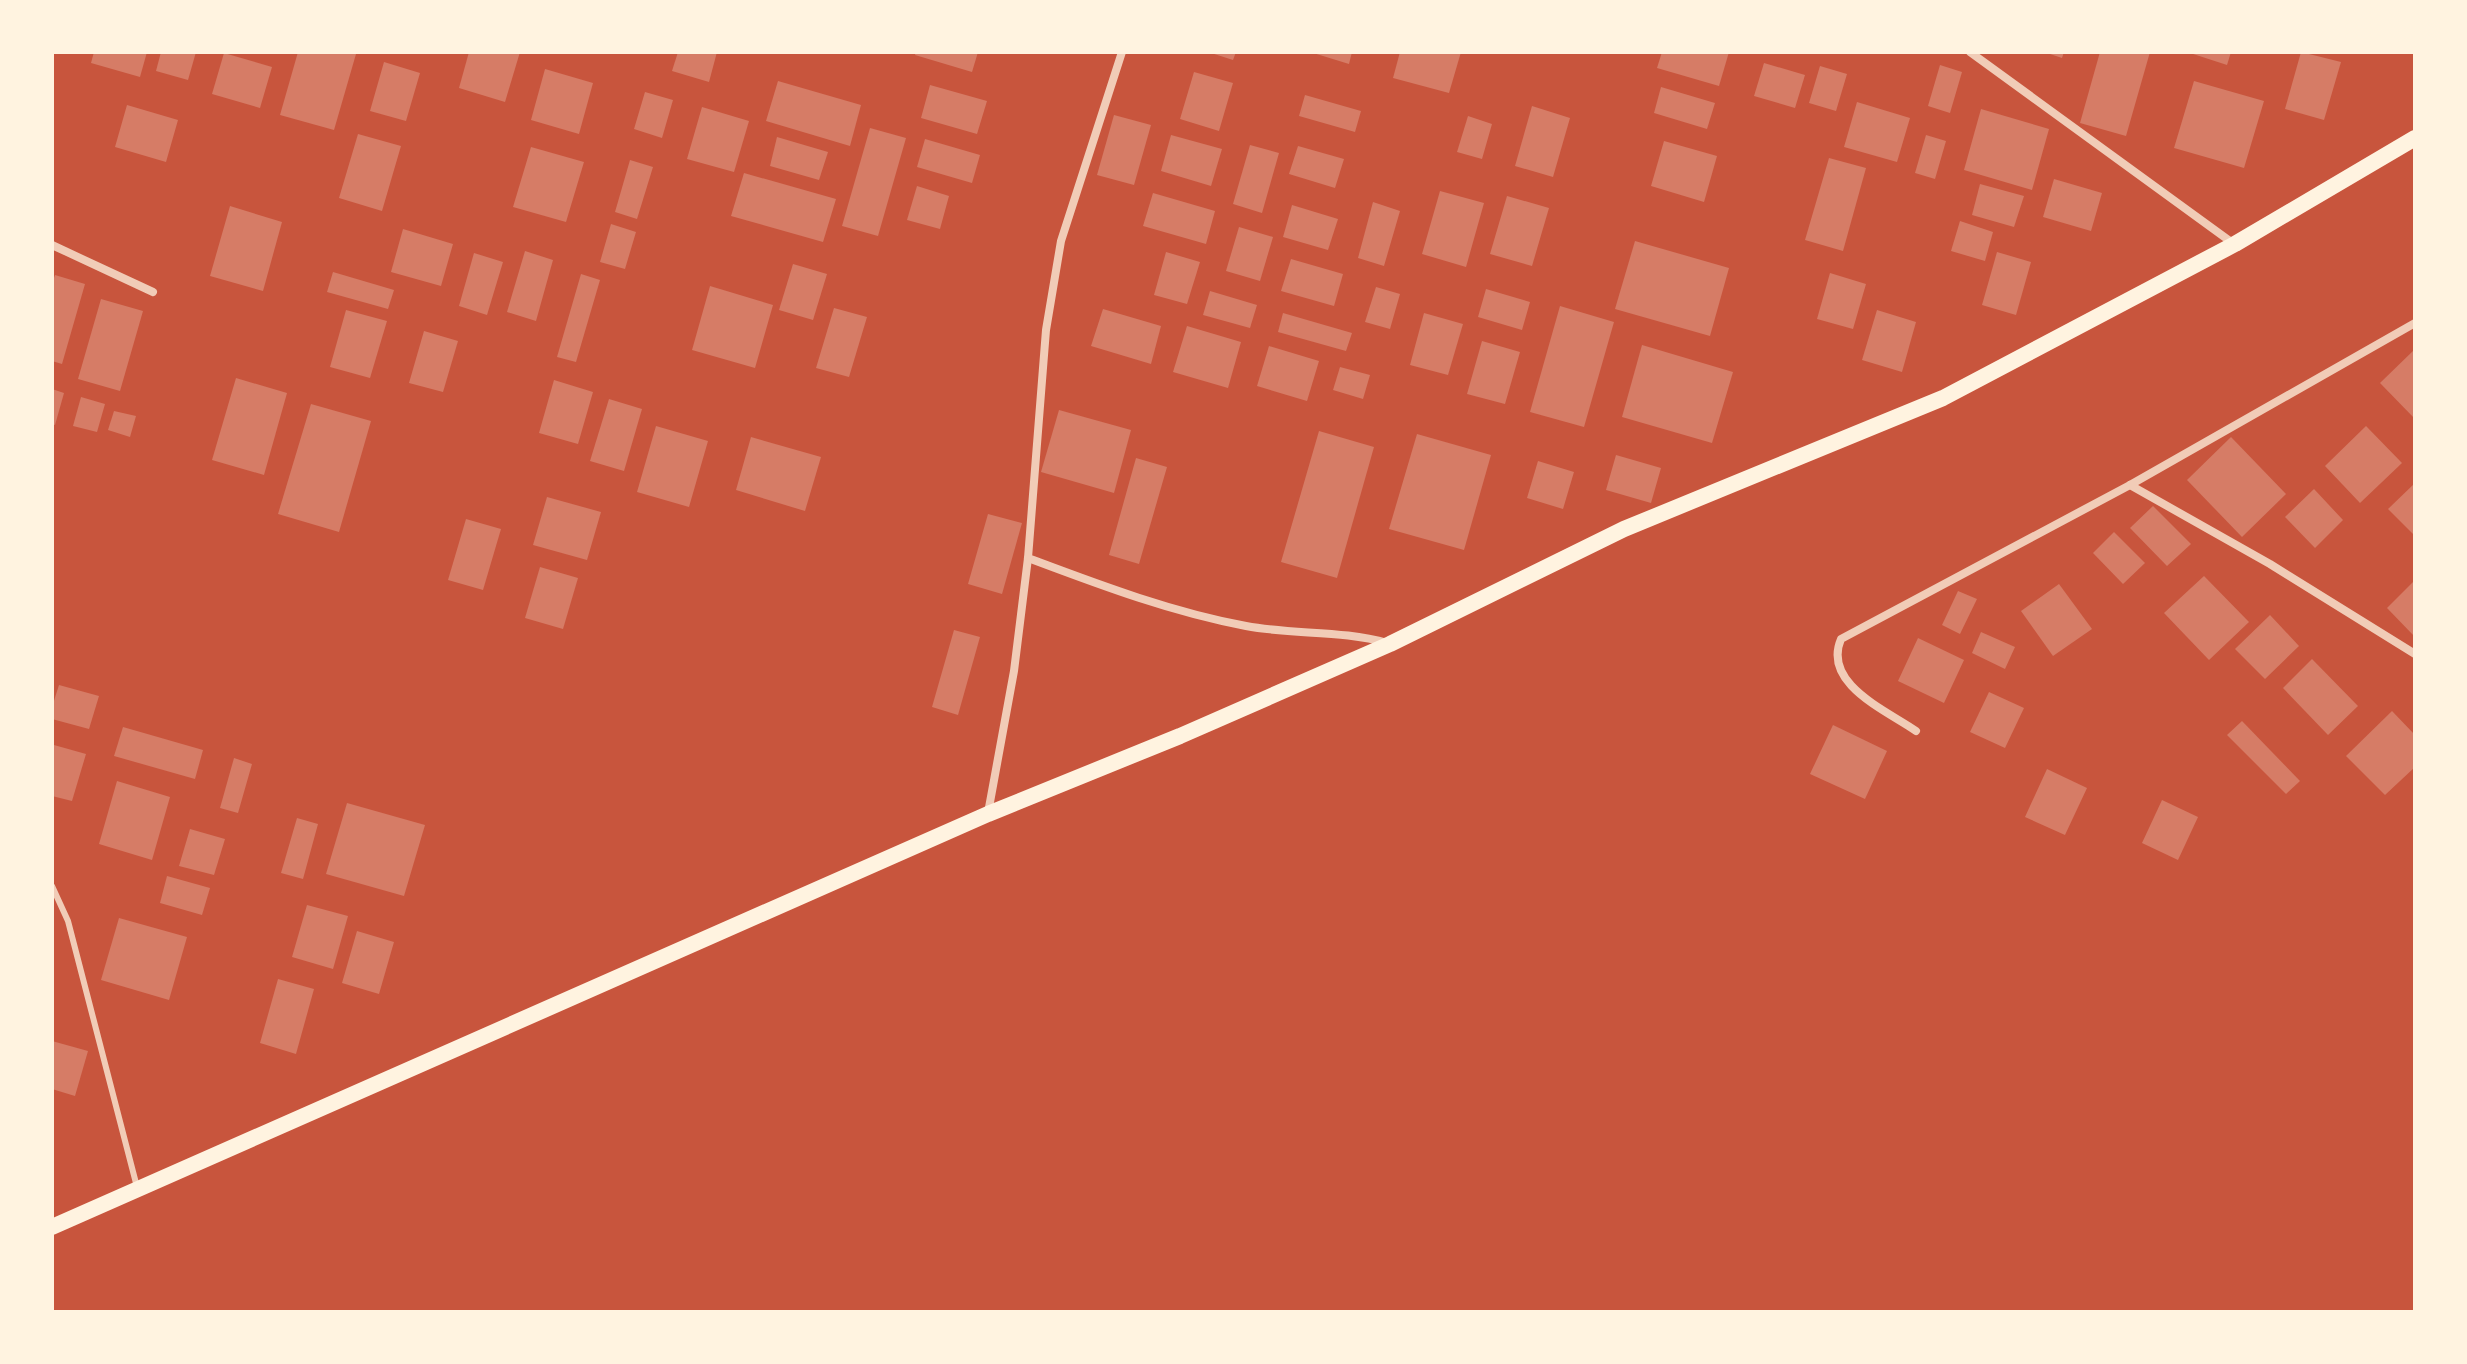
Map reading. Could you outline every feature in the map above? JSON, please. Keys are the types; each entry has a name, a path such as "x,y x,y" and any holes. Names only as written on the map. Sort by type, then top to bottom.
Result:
{"main road":[{"path":"52,1227 988,814 1180,736 1390,644 1624,529 1943,398 2235,244 2415,138"}],"street":[{"path":"988,814 1014,671 1028,558 1046,330 1061,241 1122,52"},
{"path":"1970,52 2235,244"},
{"path":"52,245 153,292"},
{"path":"1916,731 1861,694 1846,680 1837,664 1836,650 1841,639 2130,485 2415,323"},
{"path":"2130,485 2270,564 2415,654"},
{"path":"1028,558 1126,595 1194,614 1248,626 1366,637 1390,644"}],"lane":[{"path":"52,886 68,921 137,1189"}],"building":[{"path":"94,52 147,52 140,77 91,63"},
{"path":"161,52 196,52 188,80 156,71"},
{"path":"298,52 356,54 334,130 280,115"},
{"path":"469,52 520,52 505,102 459,88"},
{"path":"678,52 717,52 709,82 672,71"},
{"path":"916,52 978,52 972,72 915,55"},
{"path":"1208,52 1236,52 1233,60"},
{"path":"1310,52 1352,52 1349,64"},
{"path":"1400,52 1461,52 1449,93 1393,78"},
{"path":"1662,52 1729,52 1719,86 1657,68"},
{"path":"2044,52 2064,52 2062,58"},
{"path":"2100,52 2150,52 2126,136 2080,123"},
{"path":"2187,52 2231,52 2227,65"},
{"path":"2301,52 2341,62 2324,120 2285,109"},
{"path":"224,53 272,67 260,108 212,94"},
{"path":"384,62 420,73 406,121 370,111"},
{"path":"1764,63 1805,75 1795,108 1754,96"},
{"path":"1940,65 1962,72 1950,113 1928,106"},
{"path":"1820,66 1847,74 1836,111 1809,103"},
{"path":"545,69 593,83 579,134 531,120"},
{"path":"1194,72 1233,83 1219,131 1180,119"},
{"path":"778,81 861,105 850,146 766,121"},
{"path":"2194,81 2264,101 2244,168 2174,148"},
{"path":"930,85 987,101 977,134 921,118"},
{"path":"1661,87 1715,103 1707,129 1654,113"},
{"path":"645,92 673,100 662,138 634,129"},
{"path":"1305,95 1361,111 1355,132 1299,116"},
{"path":"1857,102 1910,118 1897,162 1844,147"},
{"path":"127,105 178,120 166,162 115,147"},
{"path":"1532,106 1570,118 1553,177 1515,166"},
{"path":"702,107 749,121 734,172 687,159"},
{"path":"1981,109 2049,129 2032,190 1964,170"},
{"path":"1114,115 1151,125 1134,185 1097,175"},
{"path":"1468,116 1492,124 1482,159 1457,152"},
{"path":"870,128 906,138 878,236 842,226"},
{"path":"358,134 401,146 382,211 339,198"},
{"path":"1171,135 1222,149 1211,186 1161,171"},
{"path":"1926,135 1946,141 1935,179 1915,173"},
{"path":"777,137 828,152 819,180 770,166"},
{"path":"925,139 980,155 972,183 917,167"},
{"path":"1664,141 1717,156 1704,202 1651,186"},
{"path":"1250,145 1279,153 1262,213 1233,204"},
{"path":"1298,146 1344,159 1335,188 1289,174"},
{"path":"531,147 584,162 566,222 513,207"},
{"path":"1829,158 1866,168 1843,251 1805,240"},
{"path":"630,160 653,167 637,219 615,212"},
{"path":"744,173 836,199 823,242 731,216"},
{"path":"2054,179 2102,193 2091,231 2043,217"},
{"path":"1980,184 2024,196 2014,227 1972,215"},
{"path":"917,186 949,196 940,229 907,220"},
{"path":"1440,191 1484,203 1466,267 1422,254"},
{"path":"1153,193 1215,211 1206,244 1143,226"},
{"path":"1507,196 1549,208 1532,266 1490,254"},
{"path":"1373,202 1400,211 1384,266 1358,258"},
{"path":"1292,205 1338,219 1328,250 1283,237"},
{"path":"230,206 282,222 263,291 210,276"},
{"path":"1960,221 1993,232 1985,261 1951,251"},
{"path":"611,224 636,232 625,269 600,262"},
{"path":"1239,227 1273,237 1260,281 1226,271"},
{"path":"403,229 453,244 441,286 391,272"},
{"path":"1635,241 1729,268 1710,336 1615,309"},
{"path":"525,251 553,260 536,321 507,312"},
{"path":"1166,252 1200,262 1187,304 1154,295"},
{"path":"1997,252 2031,262 2016,315 1982,305"},
{"path":"474,253 503,262 487,315 459,306"},
{"path":"1291,259 1343,274 1334,306 1281,291"},
{"path":"793,264 827,274 813,320 779,310"},
{"path":"333,272 394,290 388,309 327,292"},
{"path":"1830,273 1866,284 1853,329 1817,319"},
{"path":"581,274 600,280 576,362 557,357"},
{"path":"55,275 85,284 62,364 52,361 52,284"},
{"path":"710,286 773,305 755,368 692,350"},
{"path":"1376,287 1400,294 1390,329 1365,322"},
{"path":"1486,289 1530,302 1522,330 1478,317"},
{"path":"1210,291 1257,305 1250,328 1203,315"},
{"path":"101,299 143,311 120,391 78,379"},
{"path":"1560,306 1614,322 1584,427 1530,412"},
{"path":"834,308 867,317 849,377 816,368"},
{"path":"1103,309 1161,326 1151,364 1091,346"},
{"path":"346,310 387,321 370,378 330,367"},
{"path":"1877,310 1916,322 1902,372 1862,360"},
{"path":"1283,313 1352,333 1346,351 1278,332"},
{"path":"1424,313 1463,324 1448,375 1410,365"},
{"path":"1187,326 1241,342 1228,388 1173,372"},
{"path":"424,331 458,341 443,392 409,383"},
{"path":"1482,341 1520,352 1505,404 1467,394"},
{"path":"1642,345 1733,372 1712,443 1622,417"},
{"path":"1269,346 1319,361 1307,401 1257,386"},
{"path":"2415,349 2415,419 2380,383"},
{"path":"1340,367 1370,375 1363,399 1333,390"},
{"path":"236,378 287,393 264,475 212,460"},
{"path":"554,380 593,392 578,444 539,433"},
{"path":"52,389 64,393 55,425 52,424"},
{"path":"81,397 105,404 97,432 73,426"},
{"path":"609,399 642,409 624,471 590,461"},
{"path":"311,404 371,421 339,532 278,514"},
{"path":"1059,410 1131,430 1114,493 1041,472"},
{"path":"114,411 136,416 130,437 108,430"},
{"path":"656,426 708,441 689,507 637,492"},
{"path":"2366,426 2402,463 2360,503 2325,466"},
{"path":"1319,431 1374,447 1337,578 1281,562"},
{"path":"1417,434 1491,455 1464,550 1389,529"},
{"path":"751,437 821,457 805,511 736,490"},
{"path":"2231,437 2286,494 2242,537 2187,480"},
{"path":"1616,455 1661,468 1651,503 1606,490"},
{"path":"1136,458 1167,467 1139,564 1109,555"},
{"path":"1538,461 1574,472 1563,509 1527,498"},
{"path":"2415,483 2415,536 2388,509"},
{"path":"2314,489 2343,520 2315,548 2285,517"},
{"path":"547,497 601,512 587,560 533,545"},
{"path":"2153,506 2191,544 2167,566 2130,528"},
{"path":"988,514 1022,523 1002,594 968,584"},
{"path":"466,519 501,529 483,590 448,580"},
{"path":"2114,532 2145,563 2123,584 2093,553"},
{"path":"540,567 578,578 563,629 525,618"},
{"path":"2204,576 2249,622 2209,660 2164,613"},
{"path":"2415,580 2415,637 2387,608"},
{"path":"2059,584 2092,629 2053,656 2021,611"},
{"path":"1958,591 1977,599 1960,634 1942,625"},
{"path":"2270,615 2299,646 2265,679 2235,649"},
{"path":"954,630 980,637 958,715 932,707"},
{"path":"1981,632 2015,647 2005,669 1972,653"},
{"path":"1918,638 1964,660 1944,703 1898,681"},
{"path":"2312,659 2358,706 2328,735 2283,688"},
{"path":"59,685 99,696 89,729 52,719 52,707"},
{"path":"1989,692 2024,708 2005,748 1970,732"},
{"path":"2392,711 2415,735 2415,767 2385,795 2346,756"},
{"path":"2242,721 2300,781 2286,794 2227,735"},
{"path":"1833,725 1887,751 1865,799 1810,774"},
{"path":"123,727 203,750 195,779 114,756"},
{"path":"54,745 86,754 72,801 52,796"},
{"path":"234,758 252,764 238,813 220,808"},
{"path":"2047,769 2087,788 2065,835 2025,817"},
{"path":"117,781 170,797 152,860 99,844"},
{"path":"2162,800 2198,817 2178,860 2142,843"},
{"path":"347,803 425,825 404,896 326,874"},
{"path":"297,818 318,824 303,879 281,873"},
{"path":"190,829 225,839 214,875 179,866"},
{"path":"167,876 210,888 202,915 160,903"},
{"path":"307,905 348,916 333,969 292,957"},
{"path":"119,918 187,937 169,1000 101,980"},
{"path":"357,931 394,942 379,994 342,983"},
{"path":"278,979 314,989 296,1054 260,1043"},
{"path":"52,1041 88,1051 75,1096 52,1089"}]}
